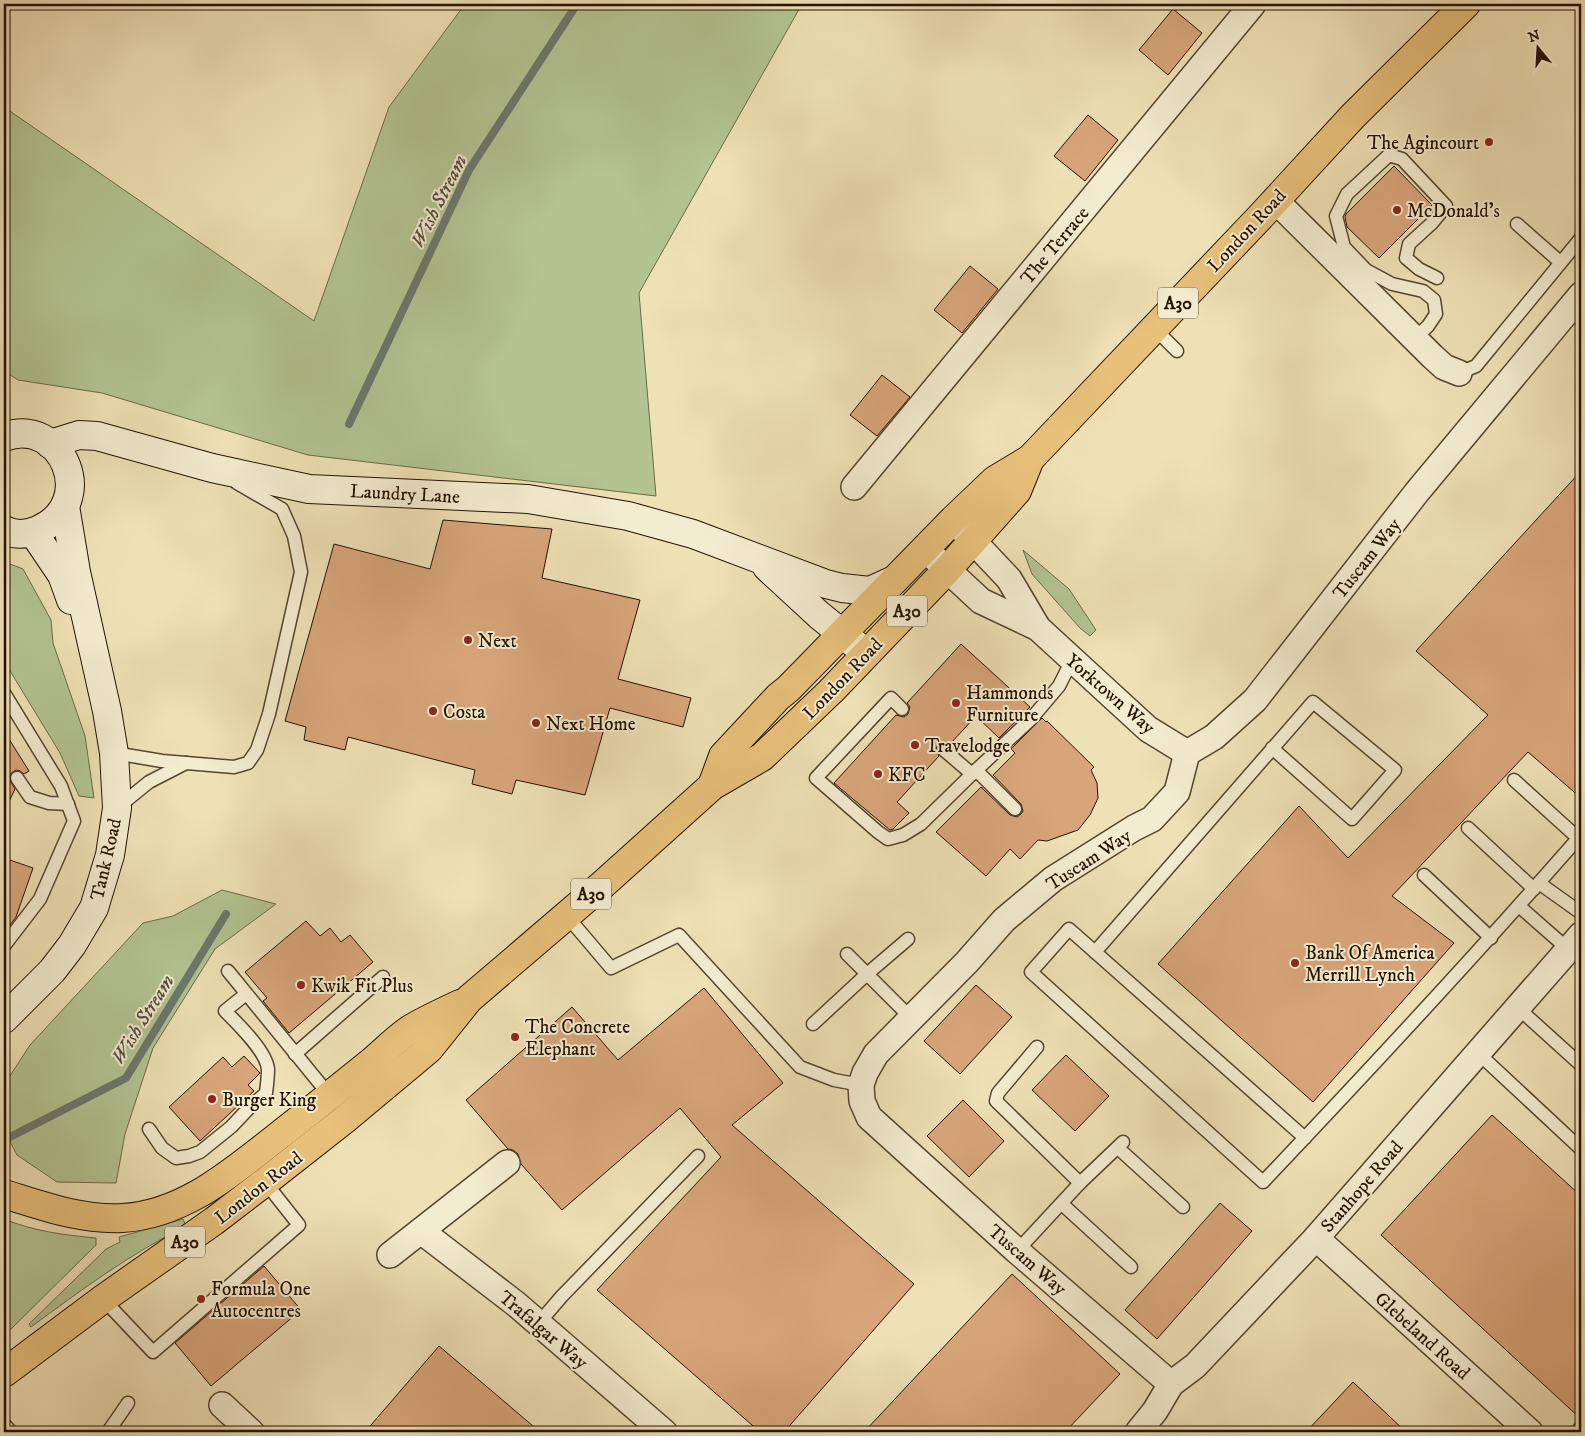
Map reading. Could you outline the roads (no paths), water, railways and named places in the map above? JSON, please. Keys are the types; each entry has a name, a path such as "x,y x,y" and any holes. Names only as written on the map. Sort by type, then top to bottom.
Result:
{"main road":[{"name":"London Road","path":"712,786 722,756 778,697 995,480 1030,460 1352,116 1466,4"},
{"name":"London Road","path":"4,1373 103,1299 214,1221 273,1192 429,1049 469,999 566,916 712,786 762,757 831,691 947,570 1017,491 1030,460"},
{"name":"London Road","path":"4,1194 57,1210 86,1216 124,1218 160,1210 197,1195 214,1186 330,1096 409,1030 469,999"}],"street":[{"name":"The Terrace","path":"854,487 1254,4"},
{"path":"1275,200 1414,339 1444,367 1459,373"},
{"name":"Tuscam Way","path":"1170,1384 1018,1251 869,1116 862,1101 861,1085 865,1073 876,1054 966,962 1004,920 1053,879 1134,828 1152,819 1177,792 1187,753 1214,737 1255,700 1417,492 1581,295"},
{"path":"6,435 24,434 38,437 50,444 62,456 69,472 70,489 65,506 57,518 46,527 12,532"},
{"name":"Laundry Lane","path":"50,444 79,434 97,436 212,468 309,489 528,499 628,516 693,534 826,584 842,588 870,591 892,581"},
{"name":"Tank Road","path":"4,1019 52,971 72,945 94,908 110,855 116,808 114,752 107,711 76,572 65,506"},
{"name":"Yorktown Way","path":"954,519 1009,579 1038,628 1148,729 1187,753"},
{"name":"Tank Road","path":"12,532 62,576 97,669"},
{"name":"Yorktown Way","path":"925,549 982,601 1038,628"},
{"name":"Laundry Lane","path":"759,559 841,634 866,653"},
{"name":"Stanhope Road","path":"1138,1432 1155,1411 1170,1384 1195,1366 1316,1238 1575,943"},
{"path":"390,1255 506,1163"},
{"name":"Trafalgar Way","path":"421,1231 516,1304 664,1432"},
{"name":"Glebeland Road","path":"1316,1238 1530,1432"},
{"path":"222,1405 251,1432"}],"lane":[{"path":"1414,339 1428,326 1436,314 1434,300 1423,291 1392,284 1366,270 1344,247 1336,216 1347,194 1389,155 1402,159 1446,206 1432,223 1409,244 1406,258 1420,269 1437,278"},
{"path":"1517,224 1560,262"},
{"path":"1459,373 1476,366 1581,238"},
{"path":"1154,328 1177,352"},
{"path":"114,752 162,761 234,767 248,763 257,750 268,714 301,572 294,536 282,509 212,468"},
{"path":"902,709 891,698 816,778 878,832 888,838 903,835 921,824 1044,706 1059,686 1072,660"},
{"path":"4,693 61,786 74,821 40,898 4,946"},
{"path":"1095,952 1272,748 1313,702 1395,770 1352,818 1272,748"},
{"path":"944,750 974,772 1015,809"},
{"path":"116,808 149,782 186,763"},
{"path":"17,778 30,797 49,803 68,804"},
{"path":"1304,1138 1069,929 1031,972 1264,1182 1491,938 1580,837 1514,780"},
{"path":"1468,828 1536,886 1581,914"},
{"path":"1424,875 1491,938"},
{"path":"1519,906 1575,943"},
{"path":"566,916 611,968 679,935 800,1067 834,1080 861,1085"},
{"path":"813,1024 866,974 908,940"},
{"path":"847,954 911,1018"},
{"path":"228,971 330,1096"},
{"path":"295,1054 383,977"},
{"path":"149,1129 162,1148 176,1158 188,1156 200,1152 231,1127 248,1108 266,1093 268,1069 265,1058 243,1029 226,1011 246,994"},
{"path":"1518,1008 1581,1065"},
{"path":"1037,1047 998,1093 996,1101 1080,1183"},
{"path":"1478,1054 1581,1148"},
{"path":"1018,1251 1080,1183 1120,1145 1183,1207"},
{"path":"538,1324 562,1296 698,1156"},
{"path":"103,1299 153,1352 299,1225 273,1192"},
{"path":"1062,1204 1131,1267"},
{"path":"108,1432 128,1403"},
{"path":"4,1424 11,1432"},
{"path":"1577,1432 1581,1427"}],"waterway":[{"name":"Wish Stream","path":"349,424 469,170 577,4"},
{"name":"Wish Stream","path":"4,1140 126,1078 226,914"}],"place":[{"name":"The Agincourt","path":"1489,142"},
{"name":"McDonald's","path":"1397,210"},
{"name":"Next","path":"468,640"},
{"name":"Hammonds Furniture","path":"956,703"},
{"name":"Costa","path":"433,711"},
{"name":"Next Home","path":"536,723"},
{"name":"Travelodge","path":"915,745"},
{"name":"KFC","path":"878,774"},
{"name":"Bank Of America Merrill Lynch","path":"1295,963"},
{"name":"Kwik Fit Plus","path":"301,985"},
{"name":"The Concrete Elephant","path":"515,1037"},
{"name":"Burger King","path":"212,1099"},
{"name":"Formula One Autocentres","path":"201,1299"}]}
